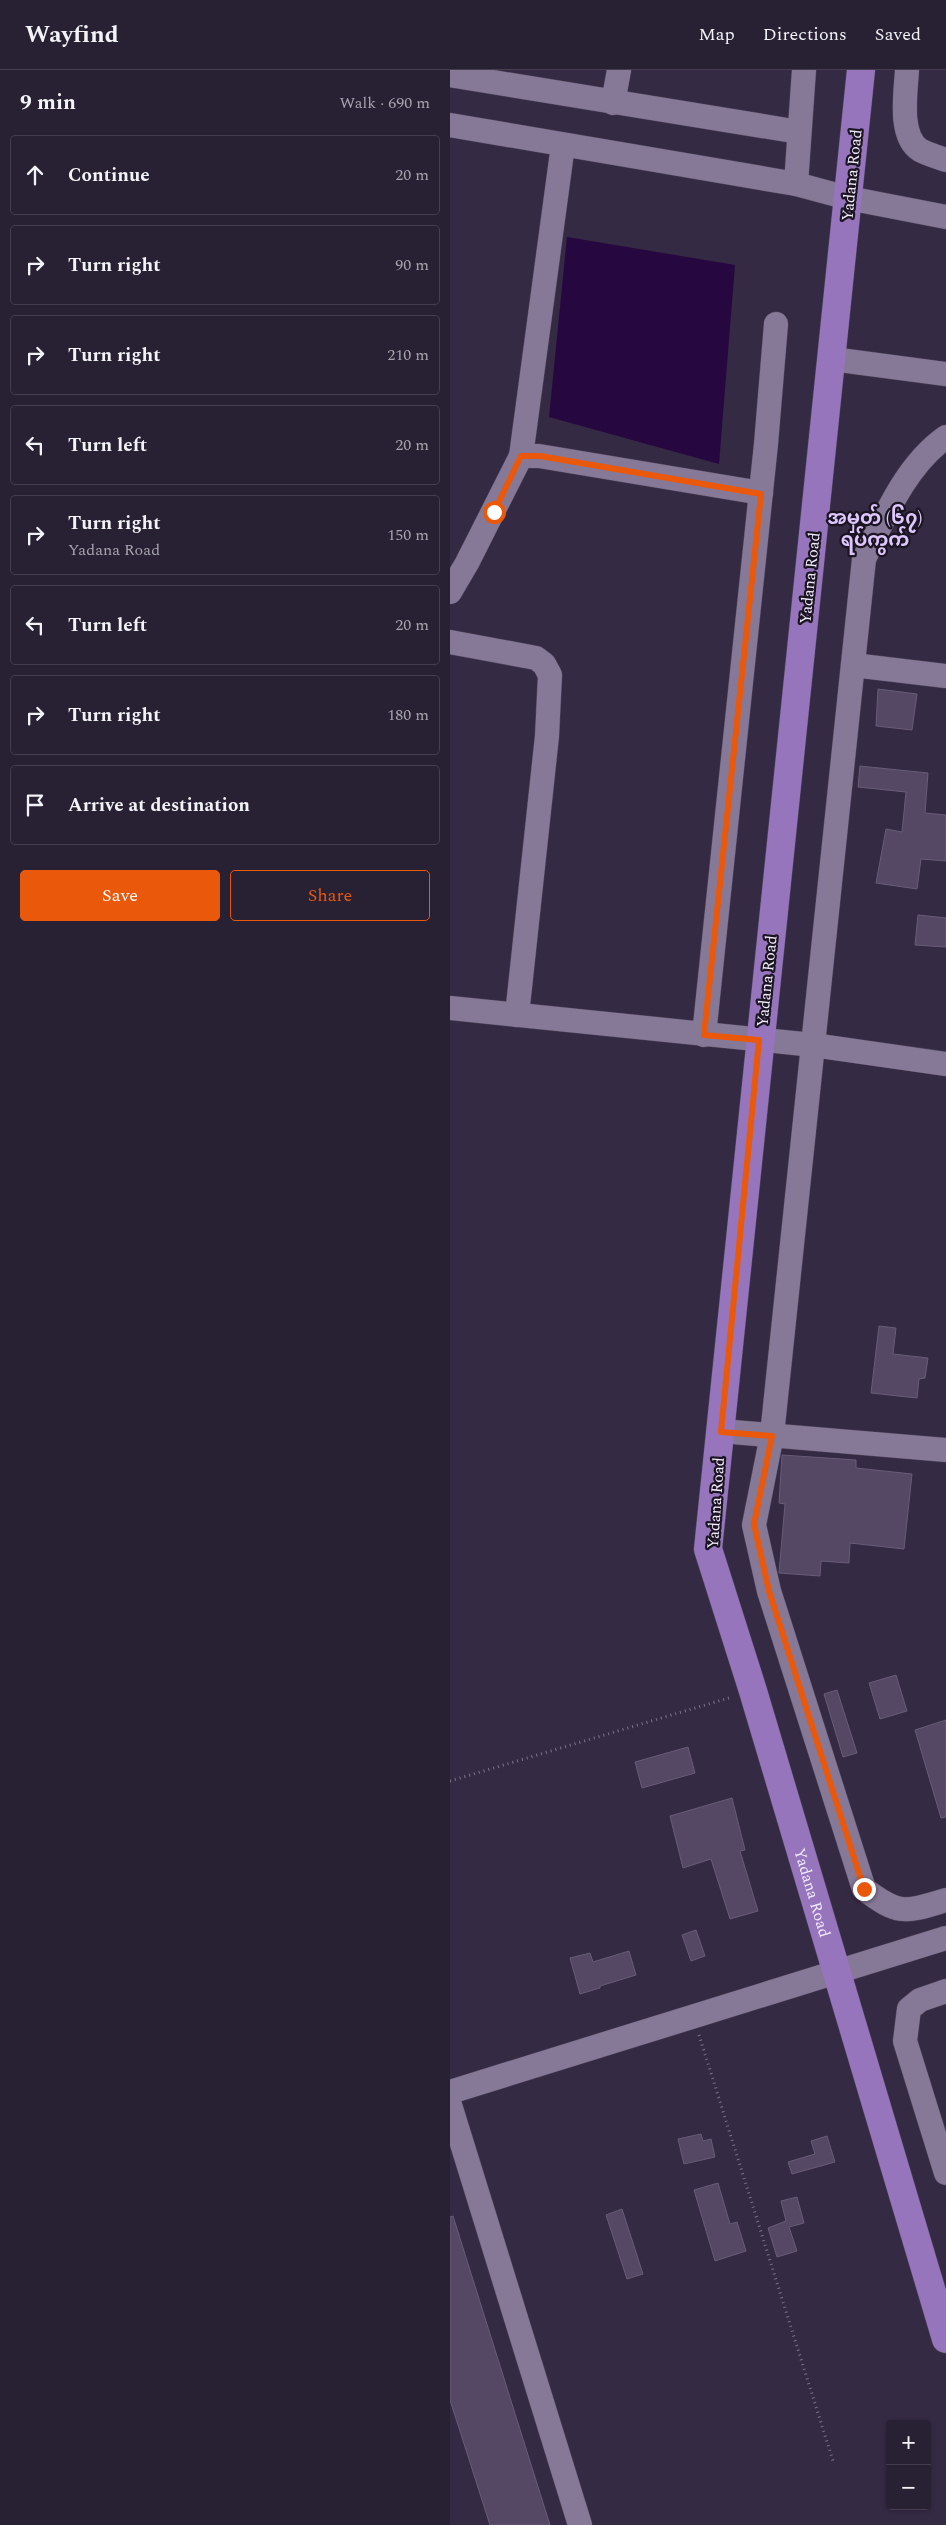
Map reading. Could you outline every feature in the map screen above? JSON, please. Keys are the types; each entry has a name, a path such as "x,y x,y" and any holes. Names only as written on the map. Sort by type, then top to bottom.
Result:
{"main road":[{"name":"Yadana Road","path":"861,70 759,1040 708,1548 753,1691 946,2339"}],"street":[{"path":"613,103 619,70"},
{"path":"796,184 804,70"},
{"path":"907,70 904,114 911,139 918,149 946,160"},
{"path":"450,75 799,132"},
{"path":"450,125 796,184 848,198 946,217"},
{"path":"450,592 468,563 521,456 563,145"},
{"path":"704,1035 761,494 776,324"},
{"path":"832,359 946,374"},
{"path":"946,437 932,447 892,501 864,558 772,1436 754,1524 769,1591 864,1889 883,1904 908,1911 946,1900"},
{"path":"521,456 540,456 761,494"},
{"path":"450,642 536,658 544,664 550,675 547,736 517,1015"},
{"path":"853,665 946,676"},
{"path":"450,1008 813,1045 946,1064"},
{"path":"721,1432 946,1450"},
{"path":"450,2092 946,1938"},
{"path":"946,1992 920,2000 908,2009 905,2041 946,2173"},
{"path":"450,2104 580,2525"}],"path":[{"path":"450,1781 753,1691"},
{"path":"693,2018 834,2464"}],"shaded area":[{"path":"567,237 735,265 719,464 549,417"}],"building":[{"path":"878,689 917,694 912,730 876,726"},
{"path":"860,766 928,773 925,813 946,815 946,861 921,859 917,889 876,883 886,829 902,832 906,792 858,787"},
{"path":"918,915 946,918 946,947 915,945"},
{"path":"879,1326 896,1328 893,1354 928,1358 925,1378 919,1379 917,1398 871,1393"},
{"path":"782,1455 856,1460 856,1468 912,1474 904,1549 850,1543 849,1563 821,1561 820,1576 779,1573 785,1504 779,1503"},
{"path":"896,1675 907,1711 880,1719 869,1683"},
{"path":"837,1690 857,1753 843,1757 824,1694"},
{"path":"946,1720 946,1817 941,1818 915,1730"},
{"path":"688,1747 695,1773 642,1788 635,1762"},
{"path":"732,1798 745,1850 740,1851 758,1911 730,1919 711,1859 683,1868 670,1816"},
{"path":"696,1930 705,1956 691,1961 682,1935"},
{"path":"629,1951 636,1975 580,1994 570,1958 590,1953 593,1962"},
{"path":"701,2134 703,2141 711,2139 715,2157 684,2164 678,2139"},
{"path":"827,2136 835,2162 792,2174 788,2162 815,2154 811,2141"},
{"path":"718,2183 730,2224 737,2222 746,2251 715,2261 694,2190"},
{"path":"797,2197 804,2223 789,2227 797,2251 777,2257 768,2228 786,2221 781,2201"},
{"path":"622,2209 643,2274 627,2279 606,2215"},
{"path":"453,2216 550,2525 490,2525 450,2400 450,2217"}],"district":[{"name":"အမှတ် (၆၇) ရပ်ကွက်","path":"875,528"}],"route":[{"path":"494,512 521,456 540,456 761,494 704,1035 759,1040 721,1432 772,1436 754,1524 769,1591 864,1889"}]}
